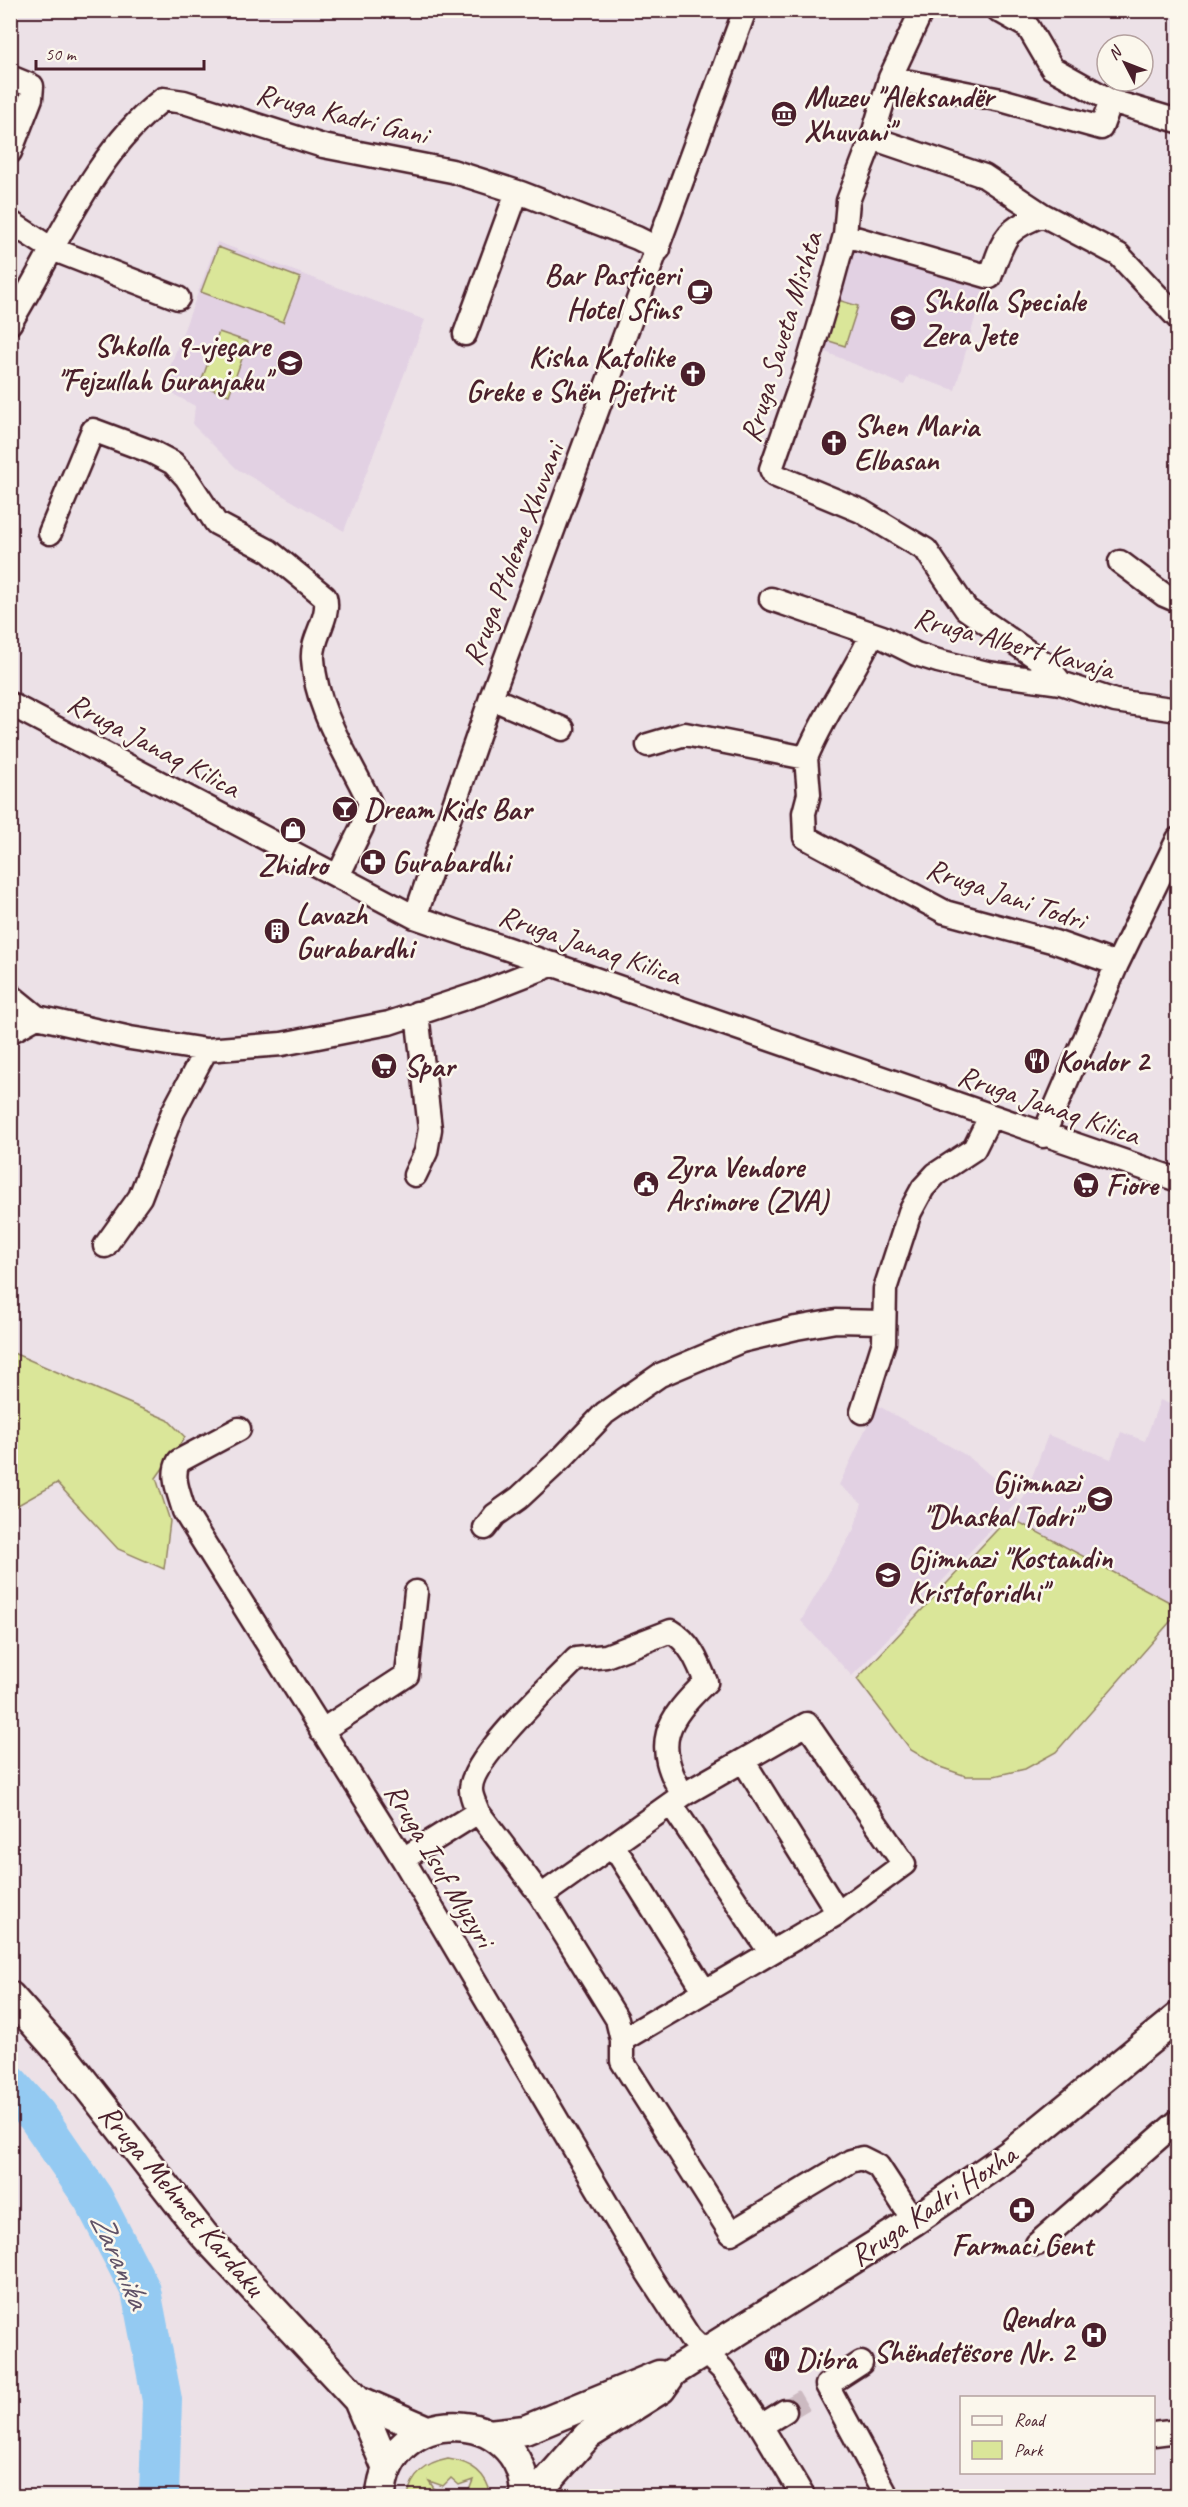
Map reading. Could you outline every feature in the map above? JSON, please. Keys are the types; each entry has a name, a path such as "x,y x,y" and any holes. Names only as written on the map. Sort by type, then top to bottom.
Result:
{"main road":[{"name":"Rruga Mehmet Kardaku","path":"10,1996 66,2059 203,2234 358,2400 427,2430"},
{"name":"Rruga Kadri Hoxha","path":"489,2434 525,2430 654,2375 673,2372 914,2221 1009,2155 1178,2017"},
{"name":"Rruga Kadri Hoxha","path":"534,2496 588,2435 661,2389 673,2372"},
{"name":"Rruga Mehmet Kardaku","path":"358,2400 384,2483"},
{"path":"384,2483 403,2445 427,2430 451,2425 469,2427 489,2434 506,2448 519,2465 525,2486 525,2496"}],"street":[{"name":"Rruga Ptoleme Xhuvani","path":"415,918 490,698 659,249 745,10"},
{"name":"Rruga Saveta Mishta","path":"922,10 890,78 872,138 848,201 844,235 809,360 771,469 774,475 861,511 926,550 966,609 1047,664 1061,683"},
{"path":"998,10 1028,27 1052,68 1111,101 1178,121"},
{"path":"10,77 32,86 31,98 10,152"},
{"path":"890,78 1001,100 1101,128 1111,101"},
{"name":"Rruga Kadri Gani","path":"10,323 92,180 144,113 162,99 184,102 323,146 452,171 517,192 637,238 659,249"},
{"path":"872,138 984,176 1043,216 1119,255 1178,318"},
{"path":"465,334 517,192"},
{"path":"844,235 990,277 1004,240 1019,224 1043,216"},
{"path":"10,222 52,249 178,298"},
{"path":"50,533 93,430 152,452 176,465 216,523 269,551 325,597 324,616 313,647 316,681 330,724 370,803 362,827 338,876"},
{"path":"1120,562 1164,595 1178,601"},
{"name":"Rruga Albert Kavaja","path":"771,599 872,634 916,654 948,663 987,673 1061,683 1115,701 1178,710"},
{"path":"648,745 685,734 806,758 826,713 854,673 872,634"},
{"path":"490,698 563,729"},
{"name":"Rruga Janaq Kilica","path":"10,704 415,918 554,964 990,1118 1178,1180"},
{"name":"Rruga Jani Todri","path":"806,758 809,794 804,813 805,837 945,912 1055,942 1117,964"},
{"path":"1043,1136 1117,964 1178,839"},
{"path":"10,995 37,1017 130,1038 206,1050 282,1044 389,1023 480,993 554,964"},
{"path":"415,1175 426,1152 430,1129 417,1013"},
{"path":"10,1032 37,1017"},
{"path":"105,1246 140,1197 173,1112 206,1050"},
{"path":"862,1412 884,1342 885,1289 910,1212 918,1196 936,1173 974,1149 990,1118"},
{"path":"485,1528 495,1515 519,1498 605,1413 660,1375 741,1341 836,1321 883,1322"},
{"name":"Rruga Isuf Myzyri","path":"239,1429 179,1461 175,1468 176,1481 184,1511 403,1859 647,2272 690,2338 723,2370 761,2426 803,2496"},
{"path":"321,1731 408,1675 416,1592"},
{"path":"770,1952 677,1799 669,1772 666,1748 671,1721 706,1682 696,1658 680,1636 670,1631 606,1656 576,1659 500,1739 476,1771 471,1790 478,1812 542,1896 617,2019 622,2040 622,2061 730,2233 850,2160 862,2158 878,2166 914,2221"},
{"path":"542,1896 677,1799 807,1724 904,1864 838,1913 622,2040"},
{"path":"744,1762 838,1913"},
{"path":"403,1859 478,1812"},
{"path":"613,1845 704,1990"},
{"path":"1037,2244 1178,2121"},
{"path":"861,2363 819,2390 887,2496"},
{"path":"761,2426 784,2411"},
{"path":"1155,2434 1178,2432"}],"shaded area":[{"name":"Shkolla 9-vjeçare \"Fejzullah Guranjaku\"","path":"217,242 425,320 344,531 237,469 193,425 195,406 162,388"},
{"name":"Shkolla Speciale Zera Jete","path":"850,244 984,286 955,390 909,375 904,385 821,350"},
{"name":"Gjimnazi \"Dhaskal Todri\"","path":"1160,1400 1177,1407 1177,1606 1009,1517 1027,1490 1048,1435 1111,1459 1121,1432 1145,1441"},
{"name":"Gjimnazi \"Kostandin Kristoforidhi\"","path":"877,1405 969,1457 1019,1500 852,1676 801,1621 854,1529 862,1503 839,1485"}],"green space":[{"path":"218,247 300,278 283,322 201,292"},
{"path":"838,300 858,306 845,346 826,340"},
{"path":"219,332 248,342 229,395 200,385"},
{"path":"11,1352 168,1420 185,1437 156,1478 170,1521 164,1569 118,1549 57,1483 11,1509"},
{"path":"1009,1517 1177,1606 1177,1614 1056,1752 1025,1769 994,1776 966,1776 940,1767 911,1750 857,1679"},
{"path":"448,2459 464,2463 477,2470 486,2481 491,2496 471,2496 468,2493 473,2480 459,2485 451,2478 443,2486 429,2481 437,2493 434,2496 408,2496 413,2482 422,2471 434,2463"}],"waterway":[{"name":"Zaranika","path":"10,2085 37,2116 93,2198 141,2291 162,2400 159,2496"}],"tunnel":[{"path":"785,2411 812,2395"}],"place":[{"name":"Muzeu \"Aleksandër Xhuvani\"","path":"784,114"},
{"name":"Bar Pasticeri Hotel Sfins","path":"700,292"},
{"name":"Shkolla Speciale Zera Jete","path":"903,318"},
{"name":"Shkolla 9-vjeçare \"Fejzullah Guranjaku\"","path":"290,363"},
{"name":"Kisha Katolike Greke e Shën Pjetrit","path":"693,374"},
{"name":"Shen Maria Elbasan","path":"834,443"},
{"name":"Dream Kids Bar","path":"345,809"},
{"name":"Zhidro","path":"293,830"},
{"name":"Gurabardhi","path":"373,862"},
{"name":"Lavazh Gurabardhi","path":"277,931"},
{"name":"Kondor 2","path":"1037,1061"},
{"name":"Spar","path":"384,1066"},
{"name":"Zyra Vendore Arsimore (ZVA)","path":"646,1184"},
{"name":"Fiore","path":"1086,1185"},
{"name":"Gjimnazi \"Dhaskal Todri\"","path":"1100,1499"},
{"name":"Gjimnazi \"Kostandin Kristoforidhi\"","path":"888,1575"},
{"name":"Farmaci Gent","path":"1022,2210"},
{"name":"Qendra Shëndetësore Nr. 2","path":"1094,2335"},
{"name":"Dibra","path":"777,2359"}]}
